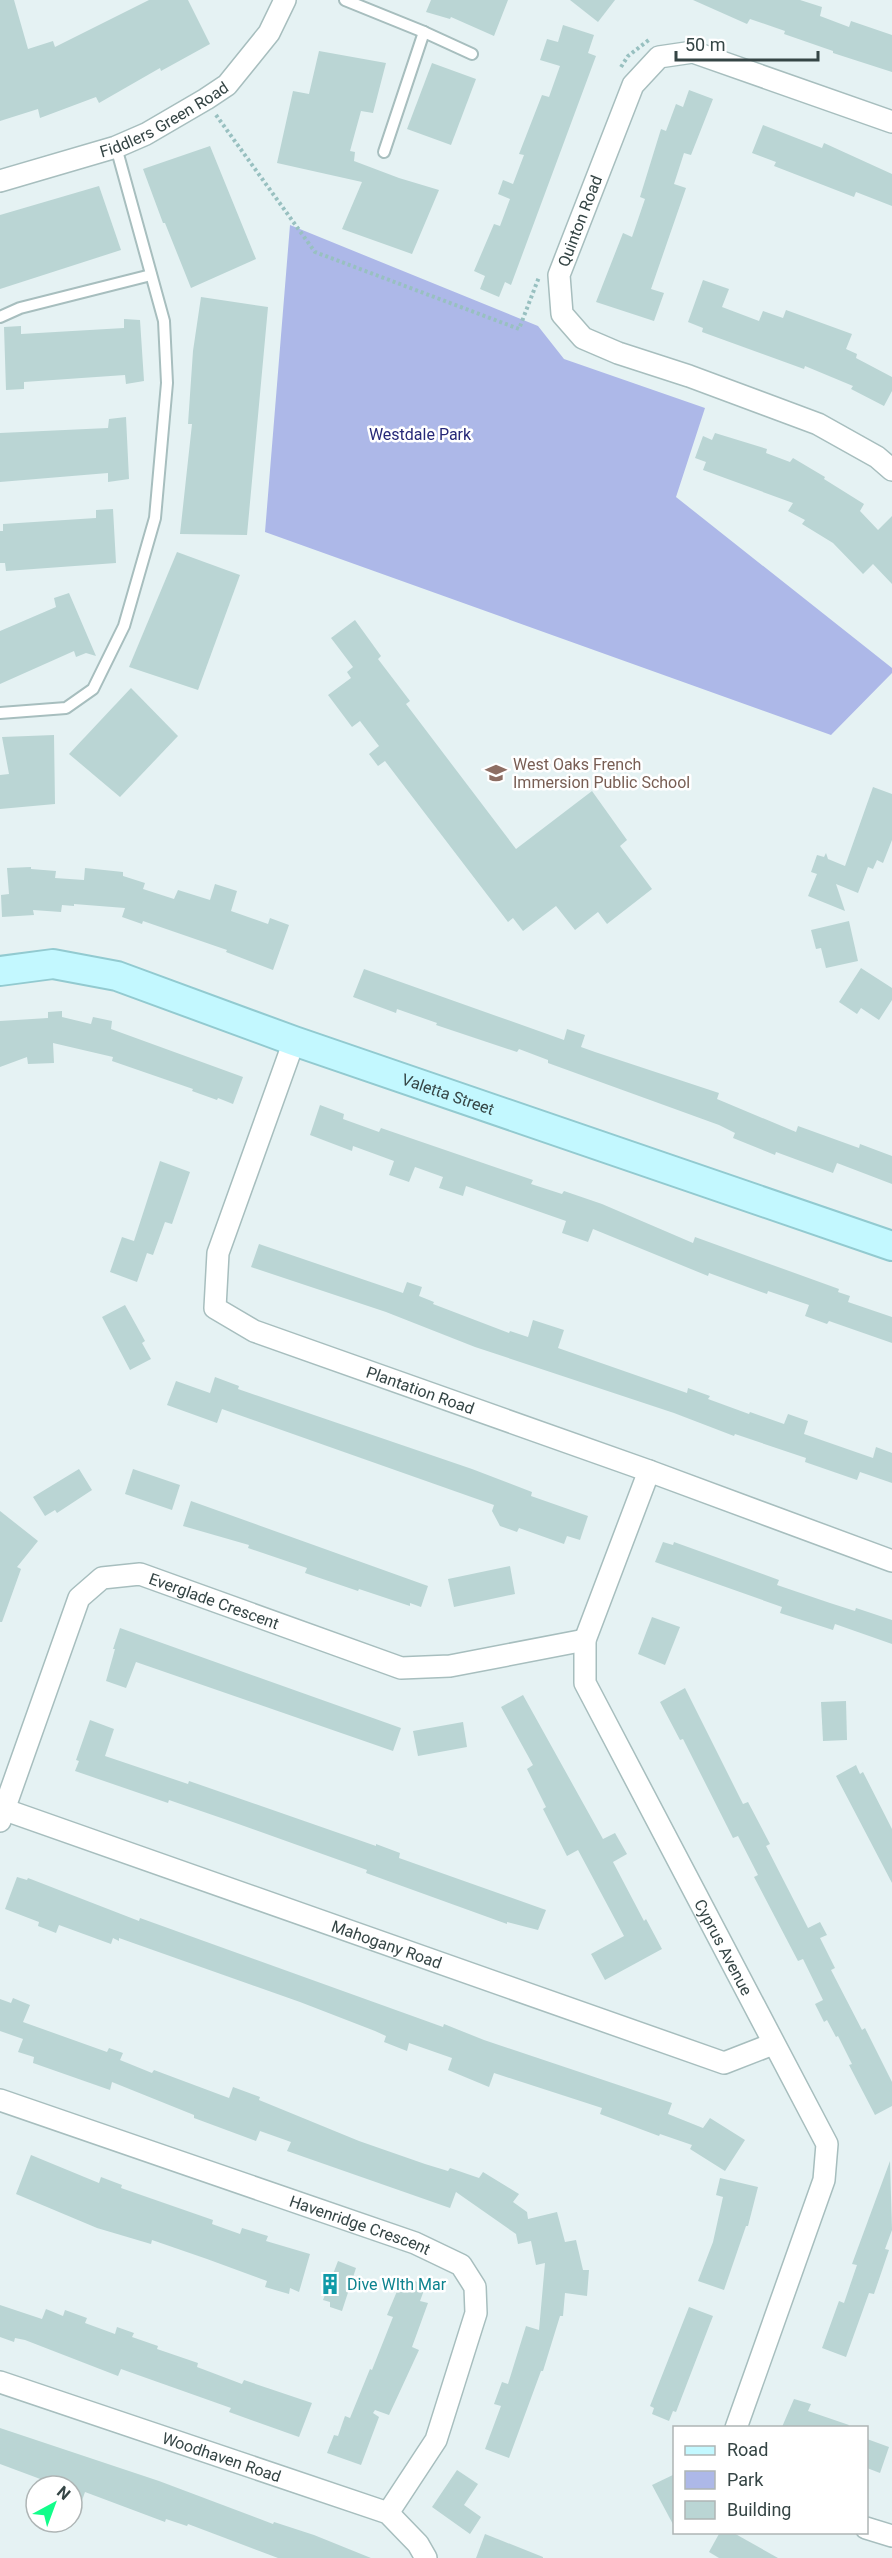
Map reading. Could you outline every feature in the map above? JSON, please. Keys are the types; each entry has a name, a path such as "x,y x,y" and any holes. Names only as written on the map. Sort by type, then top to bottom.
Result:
{"street":[{"name":"Fiddlers Green Road","path":"0,181 116,147 146,134 206,99 227,85 269,33 285,0"},
{"name":"Quinton Road","path":"892,122 693,52 659,57 633,85 559,275 562,314 584,338 618,354 689,376 818,424 877,457 892,470"},
{"name":"Valetta Street","path":"0,971 53,964 117,976 294,1041 892,1246"},
{"name":"Plantation Road","path":"294,1041 218,1253 215,1308 254,1331 648,1471 892,1561"},
{"name":"Cyprus Avenue","path":"648,1471 585,1640 585,1683 827,2144 824,2180 736,2426"},
{"name":"Everglade Crescent","path":"1,1813 79,1598 102,1578 140,1574 401,1668 450,1666 585,1640"},
{"name":"Mahogany Road","path":"1,1813 724,2063 773,2044"},
{"name":"Havenridge Crescent","path":"0,2100 415,2243 461,2265 475,2288 476,2313 436,2440 388,2513"},
{"name":"Woodhaven Road","path":"0,2382 388,2513 418,2544 426,2558"},
{"path":"868,2528 892,2536"}],"lane":[{"path":"345,0 472,54"},
{"path":"384,152 424,32"},
{"path":"0,713 66,708 93,689 124,626 155,518 167,383 164,321 116,147"},
{"path":"0,317 20,308 151,275"}],"path":[{"path":"619,71 628,56 645,40 655,38"},
{"path":"206,99 315,252 519,329 540,275"}],"green space":[{"name":"Westdale Park","path":"290,225 538,326 564,359 705,408 676,497 892,668 892,673 831,735 265,532"}],"building":[{"path":"0,0 14,0 28,49 53,41 55,47 149,0 188,0 210,44 161,71 160,68 99,103 96,97 40,118 38,109 0,121"},
{"path":"431,0 508,0 494,36 451,17 450,19 426,12"},
{"path":"570,0 615,0 598,22"},
{"path":"693,0 800,0 822,7 820,16 849,27 851,21 892,35 892,72 833,53 833,51 784,34 785,31 750,19 747,24"},
{"path":"563,25 594,35 588,53 596,56 511,285 505,282 499,297 480,289 485,276 474,271 494,224 500,226 510,199 498,194 503,180 513,184 524,155 519,154 542,95 549,97 560,66 540,60 547,39 558,42"},
{"path":"319,51 386,63 373,113 361,111 350,151 355,152 354,161 439,190 412,254 342,229 362,182 277,163 293,91 309,94"},
{"path":"432,63 476,79 451,145 407,129"},
{"path":"689,90 713,99 691,155 684,153 674,184 686,188 651,289 664,293 654,321 596,302 623,233 632,237 645,199 640,197 661,129 666,131 676,104 683,107"},
{"path":"763,125 822,148 824,143 892,174 892,206 856,192 854,197 774,166 776,162 752,153"},
{"path":"210,146 256,259 191,288 143,169"},
{"path":"99,186 121,250 0,289 0,215"},
{"path":"703,280 729,289 722,307 759,321 763,311 783,318 786,310 852,334 846,349 857,354 856,358 892,377 892,391 884,406 851,389 853,386 805,366 804,369 702,332 703,328 688,322"},
{"path":"201,297 268,307 247,535 180,534 192,424 188,424 193,351"},
{"path":"124,319 140,320 144,381 126,384 125,375 24,382 24,389 6,390 4,327 21,326 21,334 124,328"},
{"path":"126,417 129,479 108,482 108,473 0,482 0,433 108,428 109,419"},
{"path":"715,433 767,449 766,453 790,462 793,458 825,477 824,479 864,504 860,511 878,530 892,516 892,584 873,564 863,574 833,543 802,524 805,520 788,511 793,503 703,470 706,462 695,458 703,436 712,440"},
{"path":"113,509 116,563 6,571 5,563 0,563 0,531 3,531 3,524 96,518 96,510"},
{"path":"177,552 240,575 198,690 129,667"},
{"path":"69,593 96,656 86,653 76,657 74,651 0,684 0,631 56,607 54,598"},
{"path":"355,620 381,656 378,659 410,701 406,704 516,849 592,791 627,840 620,846 652,889 607,924 598,912 575,930 556,906 523,931 513,918 508,922 385,761 378,766 369,754 379,746 360,721 352,727 328,695 351,678 347,672 353,667 331,638"},
{"path":"131,688 178,736 120,797 69,754"},
{"path":"54,735 55,804 0,809 0,775 9,774 2,737"},
{"path":"873,787 892,794 892,840 883,863 877,860 873,869 868,867 858,893 836,884 845,911 808,896 817,874 811,872 817,855 824,857 826,853 828,859 845,866"},
{"path":"31,867 31,869 56,871 55,878 84,880 85,868 123,872 123,876 145,883 143,889 174,899 178,890 210,900 215,884 237,891 231,911 268,924 270,918 289,925 273,970 226,952 227,950 143,921 142,924 122,917 125,908 74,904 74,906 62,905 61,912 33,910 34,915 2,917 1,895 9,894 7,868"},
{"path":"849,921 858,961 826,968 821,948 816,949 811,930"},
{"path":"861,968 892,988 892,1000 879,1020 861,1008 857,1014 839,1002"},
{"path":"364,969 564,1040 567,1029 585,1035 581,1047 719,1093 717,1099 796,1132 798,1126 859,1148 860,1144 892,1156 892,1184 837,1163 833,1173 776,1152 775,1155 733,1138 735,1133 719,1125 548,1063 548,1060 519,1049 517,1052 436,1025 437,1023 397,1009 396,1013 353,997"},
{"path":"62,1011 62,1017 91,1024 93,1017 112,1021 111,1029 243,1077 233,1104 112,1061 113,1057 53,1043 54,1063 28,1064 27,1057 0,1067 0,1021 48,1018 48,1012"},
{"path":"320,1105 344,1114 343,1119 379,1132 381,1128 533,1180 531,1184 562,1194 564,1191 602,1204 693,1243 695,1237 839,1289 838,1292 850,1296 848,1302 892,1317 892,1343 829,1321 827,1324 805,1316 809,1305 768,1291 767,1294 709,1273 708,1276 593,1229 588,1242 562,1233 566,1221 466,1186 463,1196 439,1188 443,1177 415,1167 409,1182 389,1175 394,1161 353,1146 352,1151 310,1135"},
{"path":"160,1161 190,1172 172,1224 165,1222 153,1255 147,1253 137,1282 110,1272 122,1237 134,1241"},
{"path":"259,1244 403,1293 407,1282 422,1287 419,1296 434,1302 433,1304 509,1333 510,1331 528,1337 533,1320 564,1330 558,1348 687,1393 688,1388 710,1396 708,1399 749,1414 750,1412 784,1424 788,1414 808,1421 804,1434 873,1458 876,1447 892,1453 892,1483 860,1472 857,1480 805,1462 806,1458 735,1434 734,1436 674,1413 475,1347 386,1312 251,1267"},
{"path":"125,1305 145,1341 142,1343 151,1359 130,1370 102,1317"},
{"path":"215,1377 239,1386 238,1389 472,1469 532,1492 531,1496 588,1516 580,1540 567,1536 564,1544 519,1528 517,1532 500,1526 492,1511 494,1505 222,1409 217,1423 167,1405 176,1381 210,1393"},
{"path":"79,1469 92,1490 57,1513 55,1510 45,1516 33,1497"},
{"path":"133,1469 180,1485 172,1510 125,1494"},
{"path":"191,1501 428,1586 421,1607 410,1603 410,1606 359,1589 358,1591 305,1573 307,1568 248,1548 249,1545 183,1526"},
{"path":"0,1511 38,1541 17,1567 21,1569 2,1622 0,1622"},
{"path":"663,1542 673,1545 674,1542 779,1580 777,1585 855,1611 856,1608 892,1620 892,1644 835,1624 833,1630 780,1613 782,1607 655,1562"},
{"path":"510,1566 515,1594 454,1607 448,1579"},
{"path":"652,1617 680,1627 665,1665 638,1654"},
{"path":"120,1628 401,1728 393,1751 136,1662 126,1688 106,1681"},
{"path":"685,1688 743,1804 748,1802 770,1844 766,1846 808,1928 820,1922 827,1935 820,1938 835,1968 831,1970 862,2030 865,2028 892,2082 892,2106 875,2115 849,2065 852,2064 838,2036 836,2037 827,2020 824,2022 815,2004 823,2000 803,1959 798,1961 754,1877 758,1875 738,1836 733,1838 683,1739 680,1740 660,1702"},
{"path":"523,1695 603,1839 615,1833 627,1854 613,1862 644,1921 646,1919 662,1949 605,1980 591,1954 624,1936 578,1850 567,1856 543,1809 546,1807 527,1769 533,1765 501,1707"},
{"path":"846,1701 847,1740 823,1741 821,1702"},
{"path":"90,1720 114,1729 105,1756 188,1784 189,1781 376,1846 376,1844 400,1853 399,1858 546,1910 538,1930 507,1922 507,1924 366,1873 367,1870 230,1821 169,1800 168,1803 75,1771 79,1761 76,1760"},
{"path":"463,1722 467,1747 418,1756 413,1731"},
{"path":"856,1765 860,1774 863,1772 892,1829 892,1883 836,1776"},
{"path":"17,1877 27,1880 28,1878 139,1921 140,1918 443,2027 444,2024 484,2040 672,2103 668,2114 703,2128 710,2118 745,2140 725,2171 690,2149 692,2145 660,2134 659,2136 600,2114 602,2108 494,2073 489,2087 448,2070 452,2058 409,2043 407,2051 384,2042 386,2036 300,2002 119,1938 119,1941 113,1938 111,1944 59,1925 56,1933 38,1926 39,1922 5,1909"},
{"path":"13,1998 30,2005 23,2022 107,2052 109,2048 123,2053 120,2060 152,2073 154,2070 229,2098 233,2087 359,2141 425,2164 448,2171 450,2168 479,2178 483,2172 519,2194 513,2202 527,2212 528,2219 557,2212 565,2242 576,2240 583,2270 589,2270 587,2296 565,2293 563,2316 560,2316 543,2371 541,2371 509,2458 485,2449 501,2406 494,2404 502,2382 508,2384 526,2326 539,2330 545,2263 536,2265 531,2241 518,2244 516,2234 456,2192 450,2208 287,2151 291,2142 260,2131 256,2141 194,2118 194,2115 112,2082 110,2090 33,2063 34,2057 18,2052 23,2039 0,2031 0,1999 11,2003"},
{"path":"31,2155 99,2183 101,2177 122,2185 121,2188 213,2220 212,2224 240,2234 242,2228 268,2236 266,2241 310,2254 299,2292 290,2288 289,2294 265,2287 267,2281 152,2240 151,2244 97,2228 16,2194"},
{"path":"890,2161 892,2230 885,2249 889,2250 874,2294 869,2293 846,2357 822,2348 839,2301 844,2303 857,2265 852,2264"},
{"path":"720,2178 758,2187 748,2226 746,2226 724,2290 698,2281 713,2242 723,2197 716,2195"},
{"name":"Dive WIth Mar","path":"338,2261 356,2268 342,2311 330,2307 330,2302 323,2300"},
{"path":"403,2277 426,2285 420,2301 428,2303 412,2347 419,2350 389,2415 375,2410 373,2413 379,2417 361,2465 327,2453 334,2435 338,2436 345,2416 350,2418 370,2369 372,2370 393,2317 387,2315"},
{"path":"0,2305 42,2319 46,2309 63,2316 65,2310 87,2318 85,2323 115,2334 117,2327 134,2333 132,2337 158,2346 157,2349 198,2363 197,2367 242,2384 244,2380 312,2403 299,2437 229,2412 231,2408 121,2369 118,2376 25,2340 15,2338 14,2342 0,2337"},
{"path":"689,2307 713,2316 676,2412 673,2411 669,2421 652,2414 654,2408 650,2406"},
{"path":"794,2399 811,2404 808,2411 849,2425 848,2426 782,2426"},
{"path":"0,2428 159,2481 273,2524 274,2522 314,2535 371,2558 278,2558 188,2524 187,2526 166,2519 165,2522 85,2492 84,2495 84,2474 27,2474 0,2464"},
{"path":"868,2439 889,2447 880,2473 868,2468"},
{"path":"457,2470 478,2484 464,2505 481,2517 470,2534 432,2507"},
{"path":"673,2475 673,2524 652,2485"},
{"path":"485,2534 543,2557 543,2558 476,2558"},
{"path":"719,2534 736,2534 778,2558 719,2558 709,2552"}],"place":[{"name":"West Oaks French Immersion Public School","path":"496,773"},
{"name":"Dive WIth Mar","path":"330,2284"}]}
